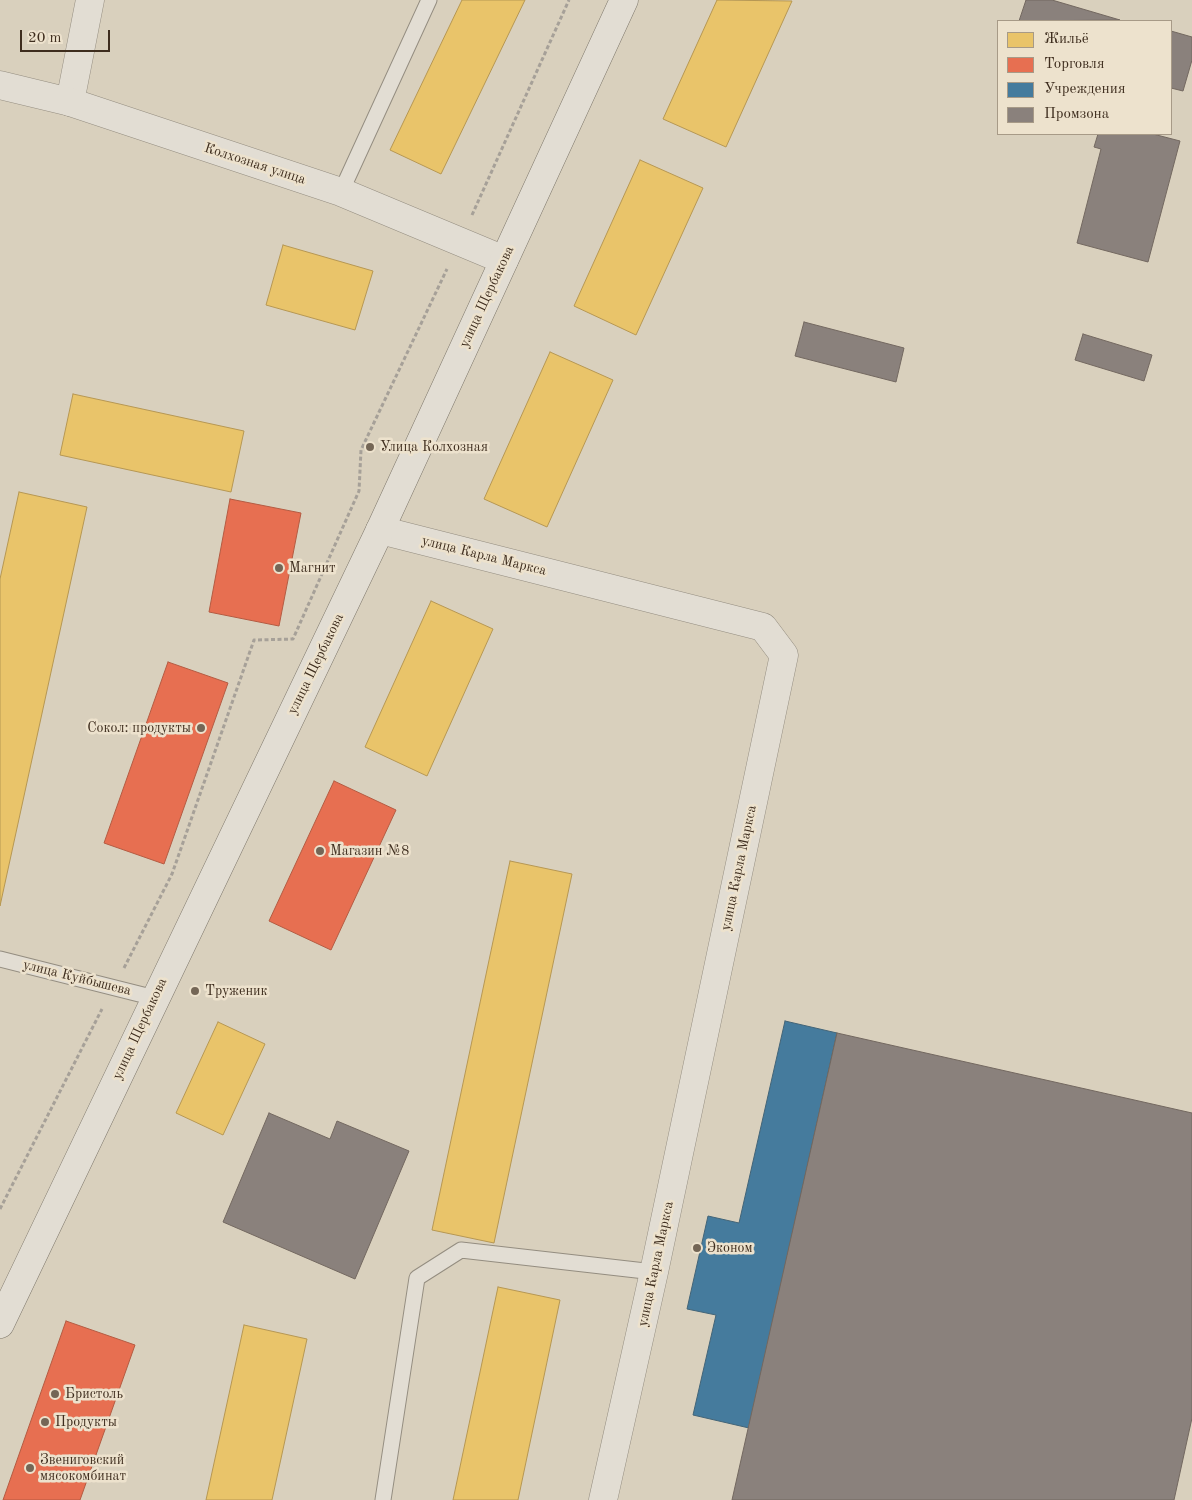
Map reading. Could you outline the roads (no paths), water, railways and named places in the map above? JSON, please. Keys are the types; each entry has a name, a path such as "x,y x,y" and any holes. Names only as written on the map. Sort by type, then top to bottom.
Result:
{"street":[{"path":"70,102 90,0"},
{"name":"улица Щербакова","path":"0,1324 380,530 624,0"},
{"name":"Колхозная улица","path":"0,85 70,102 341,192 504,260"},
{"name":"улица Карла Маркса","path":"380,530 763,628 784,655 654,1272 603,1500"}],"lane":[{"path":"341,192 428,0"},
{"name":"улица Куйбышева","path":"0,959 114,986 155,998"},
{"path":"383,1500 417,1278 461,1250 654,1272"}],"place":[{"name":"Улица Колхозная","path":"370,447"},
{"name":"Магнит","path":"279,568"},
{"name":"Сокол: продукты","path":"201,728"},
{"name":"Магазин №8","path":"320,851"},
{"name":"Труженик","path":"195,991"},
{"name":"Эконом","path":"697,1248"},
{"name":"Бристоль","path":"55,1394"},
{"name":"Продукты","path":"45,1422"},
{"name":"Звениговский мясокомбинат","path":"30,1468"}]}
